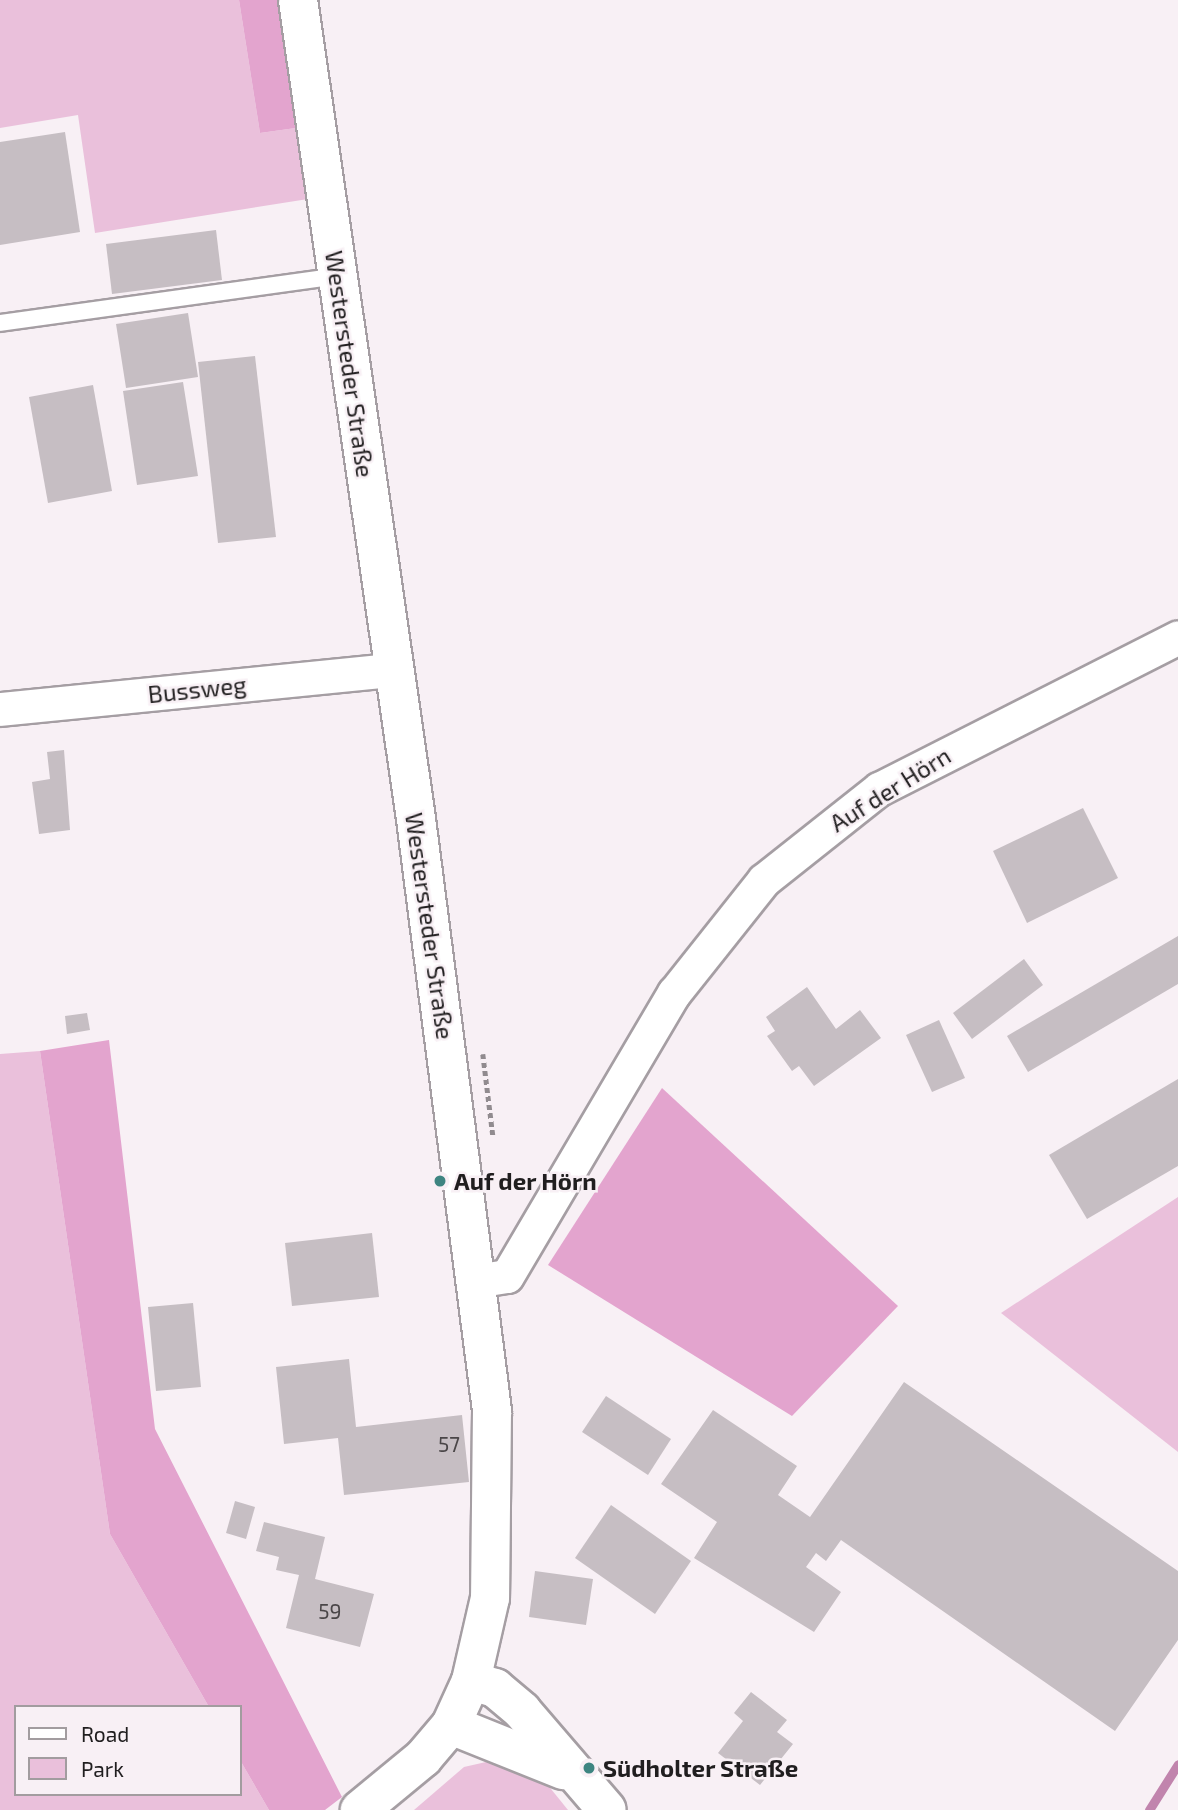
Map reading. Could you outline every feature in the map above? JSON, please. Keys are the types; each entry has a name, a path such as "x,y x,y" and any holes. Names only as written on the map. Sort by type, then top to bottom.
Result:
{"main road":[{"name":"Westersteder Straße","path":"298,0 394,670 492,1411 493,1541 490,1598 471,1681 451,1725 360,1810"},
{"path":"471,1681 495,1688 522,1711 607,1810"},
{"path":"451,1725 519,1747 581,1778"}],"street":[{"name":"Auf der Hörn","path":"475,1281 507,1276 674,993 764,880 879,789 1178,638"},
{"name":"Bussweg","path":"0,709 394,670"}],"lane":[{"path":"0,323 337,276"}],"green space":[{"path":"0,0 239,0 260,133 303,127 308,199 95,233 78,115 0,128"},
{"path":"40,1051 110,1534 208,1705 14,1705 14,1796 242,1796 242,1763 269,1810 0,1810 0,1054"},
{"path":"1178,1197 1178,1452 1001,1313"},
{"path":"486,1762 509,1764 547,1784 568,1810 414,1810 464,1767"}],"shaded area":[{"path":"239,0 283,0 303,127 260,133"},
{"path":"109,1040 155,1429 342,1797 325,1810 269,1810 242,1763 242,1705 208,1705 110,1534 40,1051"},
{"path":"662,1088 898,1306 792,1416 548,1265"}],"building":[{"path":"65,132 80,232 0,245 0,142"},
{"path":"216,230 222,280 112,294 106,244"},
{"path":"188,313 198,377 126,388 116,324"},
{"path":"255,356 276,537 218,543 198,362"},
{"path":"183,382 198,476 137,485 123,391"},
{"path":"93,385 112,491 48,503 29,397"},
{"path":"64,750 70,830 39,834 32,782 50,779 47,752"},
{"path":"1083,808 1118,878 1027,923 993,851"},
{"path":"1178,936 1178,984 1028,1072 1007,1036"},
{"path":"1024,959 1043,985 972,1039 953,1013"},
{"path":"807,987 836,1029 860,1010 881,1038 814,1086 799,1066 792,1071 767,1036 775,1031 766,1017"},
{"path":"87,1013 90,1030 67,1034 65,1016"},
{"path":"939,1020 965,1078 932,1092 906,1035"},
{"path":"1178,1079 1178,1166 1087,1219 1049,1155"},
{"path":"372,1233 379,1297 292,1306 285,1243"},
{"path":"193,1303 201,1387 156,1391 148,1307"},
{"path":"349,1359 356,1427 462,1415 469,1482 344,1495 338,1438 284,1444 276,1367"},
{"path":"904,1382 1178,1571 1178,1640 1115,1731 841,1540 826,1561 816,1553 806,1567 841,1592 814,1632 694,1558 717,1522 661,1484 713,1410 797,1466 778,1495 810,1517"},
{"path":"606,1396 671,1439 648,1475 582,1432"},
{"path":"235,1501 255,1507 246,1539 226,1533"},
{"path":"611,1505 691,1561 655,1614 575,1558"},
{"path":"264,1522 325,1537 315,1579 374,1594 360,1647 286,1628 299,1575 276,1570 279,1557 256,1551"},
{"path":"535,1571 593,1579 586,1625 529,1617"},
{"path":"751,1692 787,1720 777,1732 793,1744 760,1785 718,1753 743,1721 734,1713"}],"waterway":[{"path":"1149,1810 1178,1764"}],"place":[{"name":"Auf der Hörn","path":"440,1181"},
{"name":"Südholter Straße","path":"589,1768"}]}
